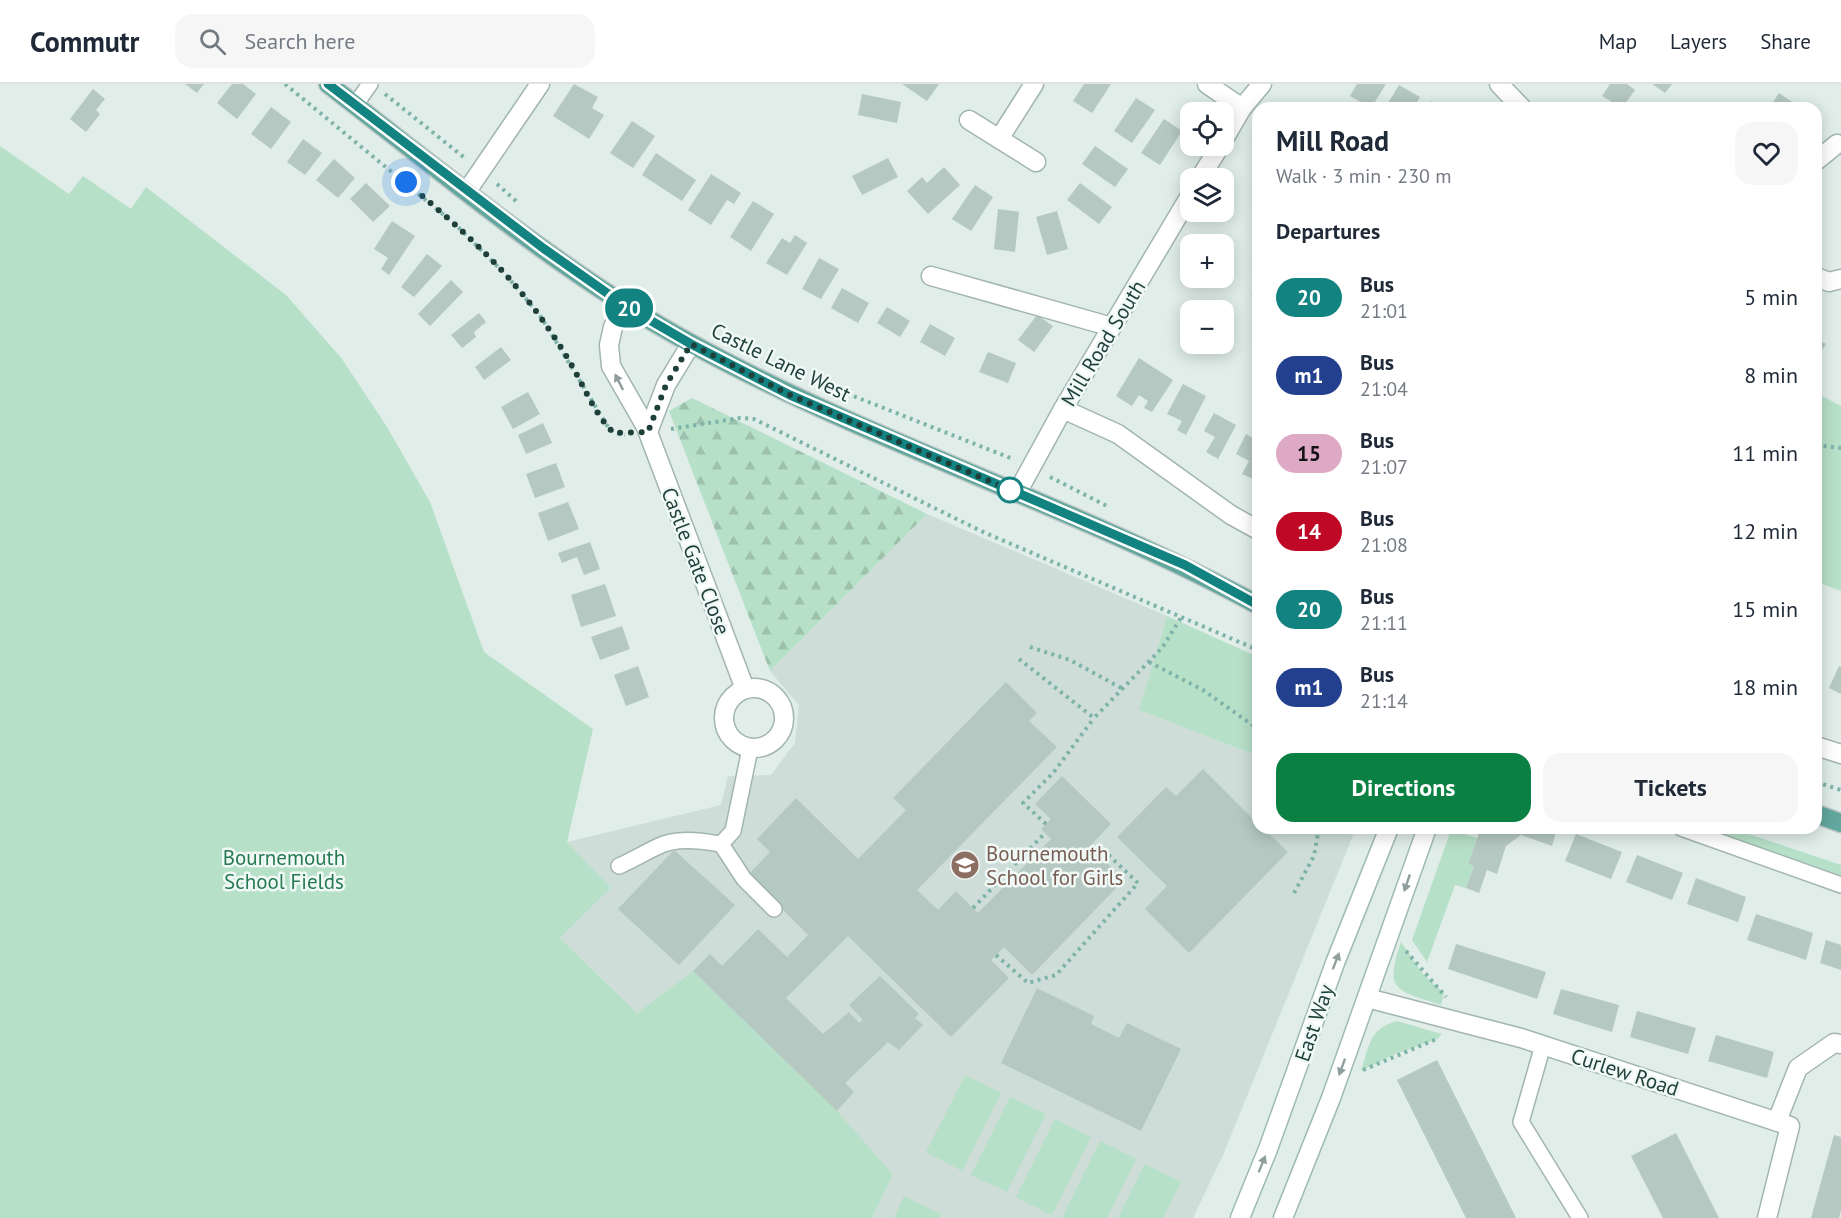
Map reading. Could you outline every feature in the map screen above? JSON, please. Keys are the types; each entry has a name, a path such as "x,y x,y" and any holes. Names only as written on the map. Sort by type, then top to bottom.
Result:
{"main road":[{"name":"Castle Lane West","path":"328,84 467,191 624,305 691,344 790,395 1185,565 1252,602"},
{"path":"1822,816 1841,823"}],"street":[{"path":"467,191 540,84"},
{"path":"999,139 1034,84"},
{"path":"1207,84 1242,108"},
{"path":"1234,122 1262,84"},
{"path":"1499,84 1516,102"},
{"path":"969,120 1036,162"},
{"path":"1822,156 1837,144"},
{"name":"Mill Road South","path":"1017,493 1063,410 1180,213"},
{"path":"931,276 1112,327"},
{"path":"1822,280 1829,282 1841,279"},
{"name":"Castle Gate Close","path":"624,305 613,327 609,345 611,366 648,432 746,689"},
{"path":"648,432 666,385 691,344"},
{"path":"1063,410 1118,434 1252,526"},
{"path":"746,689 763,689 772,694 782,706 784,724 776,739 768,746 750,748 731,739 724,724 726,705 732,697 746,689"},
{"path":"1822,748 1841,754"},
{"name":"East Way","path":"1240,1218 1272,1138 1335,963 1387,834"},
{"name":"East Way","path":"1283,1218 1368,998 1424,834"},
{"name":"Curlew Road","path":"1368,998 1544,1045 1777,1121"},
{"path":"1767,1218 1790,1126 1777,1121 1798,1068 1834,1043 1841,1044"}],"lane":[{"path":"355,105 375,87"},
{"path":"721,844 733,831 750,748"},
{"path":"1698,834 1841,885"},
{"path":"619,866 639,858 658,846 672,842 696,840 721,844 744,879 774,909"},
{"path":"1544,1045 1521,1122 1580,1218"}],"path":[{"path":"285,84 440,210 507,276 541,317 608,427 614,433 627,435 740,418 754,419 981,531 1252,647"},
{"path":"375,87 524,206"},
{"path":"827,386 1000,452 1117,511"},
{"path":"1822,446 1841,448"},
{"path":"1046,824 1023,803 1053,773 1094,718 1162,648 1182,616"},
{"path":"1030,647 1070,660 1123,689"},
{"path":"1019,658 1094,718"},
{"path":"1149,662 1203,690 1252,725"},
{"path":"1822,784 1841,790"},
{"path":"973,908 1045,833"},
{"path":"1294,893 1314,856 1318,834"},
{"path":"996,955 1028,983 1056,975 1138,883 1100,847 1095,851"}],"shaded area":[{"name":"Bournemouth School for Girls","path":"927,514 1167,616 1139,710 1252,754 1252,834 1354,834 1223,1155 1193,1218 872,1218 893,1175 693,971 637,1013 560,938 611,888 567,842 721,805 728,776 771,775 795,743 799,705 770,671"}],"green space":[{"name":"Bournemouth School Fields","path":"0,146 69,194 83,176 131,209 146,187 286,295 342,359 387,427 430,502 484,652 593,729 567,842 611,888 560,938 637,1013 693,971 837,1111 893,1175 872,1218 0,1218"},
{"path":"1822,396 1841,406 1841,591 1822,584"},
{"path":"692,398 927,514 770,671 669,411"},
{"path":"1167,616 1252,654 1252,754 1139,710"},
{"path":"1450,834 1464,834 1477,838 1468,864 1474,866 1466,888 1455,885 1427,962 1412,940"},
{"path":"1724,834 1749,834 1841,865 1841,876"},
{"path":"1401,942 1423,974 1444,993 1441,1005 1414,996 1398,987 1394,980 1394,971"},
{"path":"1397,1021 1442,1034 1437,1039 1393,1055 1361,1071 1375,1034 1381,1028"},
{"path":"965,1075 1001,1093 962,1171 926,1152"},
{"path":"1010,1097 1046,1114 1007,1192 971,1175"},
{"path":"1055,1119 1091,1137 1052,1215 1016,1197"},
{"path":"1100,1141 1136,1159 1107,1218 1062,1218"},
{"path":"1145,1164 1181,1182 1163,1218 1118,1218"},
{"path":"904,1196 941,1214 939,1218 894,1218"}],"building":[{"path":"185,84 204,84 197,93"},
{"path":"232,84 243,84 256,94 237,119 217,103"},
{"path":"574,84 598,97 592,108 604,115 589,139 553,116"},
{"path":"902,84 939,84 927,101"},
{"path":"1084,84 1111,84 1092,113 1073,101"},
{"path":"1357,84 1386,84 1375,102 1360,102 1350,96"},
{"path":"1610,84 1627,84 1635,90 1626,102 1612,102 1602,96"},
{"path":"1652,84 1672,84 1665,93"},
{"path":"1399,85 1420,97 1417,102 1389,102"},
{"path":"93,89 105,99 96,110 100,114 86,132 70,119"},
{"path":"1779,93 1792,102 1773,102"},
{"path":"862,94 901,102 897,123 858,115"},
{"path":"1136,98 1155,110 1132,143 1114,131"},
{"path":"271,107 291,122 271,149 251,134"},
{"path":"1164,119 1180,130 1180,134 1160,165 1141,153"},
{"path":"632,121 655,136 633,168 610,153"},
{"path":"303,139 322,153 305,175 287,162"},
{"path":"1095,146 1128,169 1115,187 1082,164"},
{"path":"656,153 696,180 682,201 642,175"},
{"path":"888,158 898,177 862,195 852,176"},
{"path":"334,159 355,178 338,198 316,180"},
{"path":"944,167 960,185 928,214 907,191 922,177 927,183"},
{"path":"711,174 741,193 734,204 727,200 711,225 688,210"},
{"path":"366,183 390,206 373,222 350,199"},
{"path":"1080,183 1112,207 1099,224 1067,200"},
{"path":"975,185 993,197 971,231 952,219"},
{"path":"753,201 774,214 751,251 730,237"},
{"path":"998,209 1019,212 1015,252 994,249"},
{"path":"1057,211 1068,249 1047,255 1036,217"},
{"path":"392,221 415,236 389,275 381,269 388,258 374,249"},
{"path":"795,235 807,243 787,275 766,263 782,238 790,243"},
{"path":"427,254 442,266 414,297 401,287"},
{"path":"819,258 839,269 821,299 802,289"},
{"path":"451,280 463,292 430,326 418,314"},
{"path":"842,288 869,303 858,323 831,308"},
{"path":"887,307 910,321 900,337 877,323"},
{"path":"479,313 486,322 474,332 476,337 462,348 451,335"},
{"path":"1037,315 1053,326 1034,352 1018,340"},
{"path":"930,324 955,338 945,356 920,342"},
{"path":"501,347 511,360 484,380 475,367"},
{"path":"988,352 1016,363 1008,383 979,372"},
{"path":"1139,358 1173,380 1152,412 1144,408 1148,401 1139,395 1132,406 1116,396"},
{"path":"1183,384 1206,396 1186,435 1177,430 1182,421 1167,414"},
{"path":"528,392 540,414 513,429 501,407"},
{"path":"1214,413 1236,425 1218,459 1206,452 1215,437 1204,431"},
{"path":"543,423 552,443 526,454 518,435"},
{"path":"1246,434 1252,438 1252,479 1242,474 1249,461 1236,454"},
{"path":"556,463 565,487 535,498 526,474"},
{"path":"568,502 579,529 548,541 538,513"},
{"path":"590,542 600,569 584,575 577,557 562,563 558,553"},
{"path":"605,584 616,616 581,627 571,595"},
{"path":"622,626 630,649 600,660 591,637"},
{"path":"638,666 649,697 626,706 614,675"},
{"path":"1839,666 1841,667 1841,694 1829,688"},
{"path":"1006,682 1037,713 1029,721 1057,747 917,890 938,910 956,891 978,913 1051,839 1041,829 1051,819 1035,804 1062,776 1111,824 1090,846 1124,880 1032,975 1004,947 991,960 1009,978 951,1037 848,936 786,998 823,1034 849,1012 859,1023 863,1020 849,1005 880,976 919,1014 915,1018 923,1025 899,1050 888,1042 845,1083 854,1092 837,1111 693,971 710,954 722,966 758,929 787,957 808,935 748,875 770,852 757,839 796,798 858,859 906,810 893,798"},
{"path":"1203,769 1252,818 1252,834 1269,834 1288,852 1189,953 1145,909 1167,886 1117,837 1166,787 1176,796"},
{"path":"1479,834 1555,834 1552,846 1521,835 1506,846 1497,874 1487,870 1479,893 1466,888 1474,866 1468,864"},
{"path":"1576,834 1622,852 1611,879 1565,861"},
{"path":"674,850 735,905 679,965 618,909"},
{"path":"1637,855 1683,873 1672,900 1626,882"},
{"path":"1696,878 1746,897 1738,922 1687,904"},
{"path":"1756,914 1813,933 1806,960 1747,940"},
{"path":"1826,940 1841,945 1841,970 1820,963"},
{"path":"1456,944 1546,972 1537,999 1448,969"},
{"path":"1037,988 1094,1016 1091,1024 1119,1038 1127,1023 1181,1049 1141,1131 1001,1063"},
{"path":"1561,989 1619,1005 1612,1032 1553,1014"},
{"path":"1637,1011 1696,1028 1688,1054 1630,1037"},
{"path":"1716,1035 1774,1052 1767,1078 1708,1061"},
{"path":"1437,1060 1516,1218 1466,1218 1397,1080"},
{"path":"1676,1133 1719,1218 1663,1218 1631,1156"},
{"path":"1834,1135 1841,1137 1841,1210 1839,1218 1811,1218"}],"bus line":[{"name":"20","path":"328,84 543,248 624,305 691,344 790,395 1185,565 1252,602"}],"place":[{"name":"Bournemouth School for Girls","path":"965,865"}],"route":[{"path":"406,182 456,225 507,276 541,317 570,363 592,405 614,433 627,435 648,432 666,385 691,344 790,395 1017,493 1010,490"}]}
